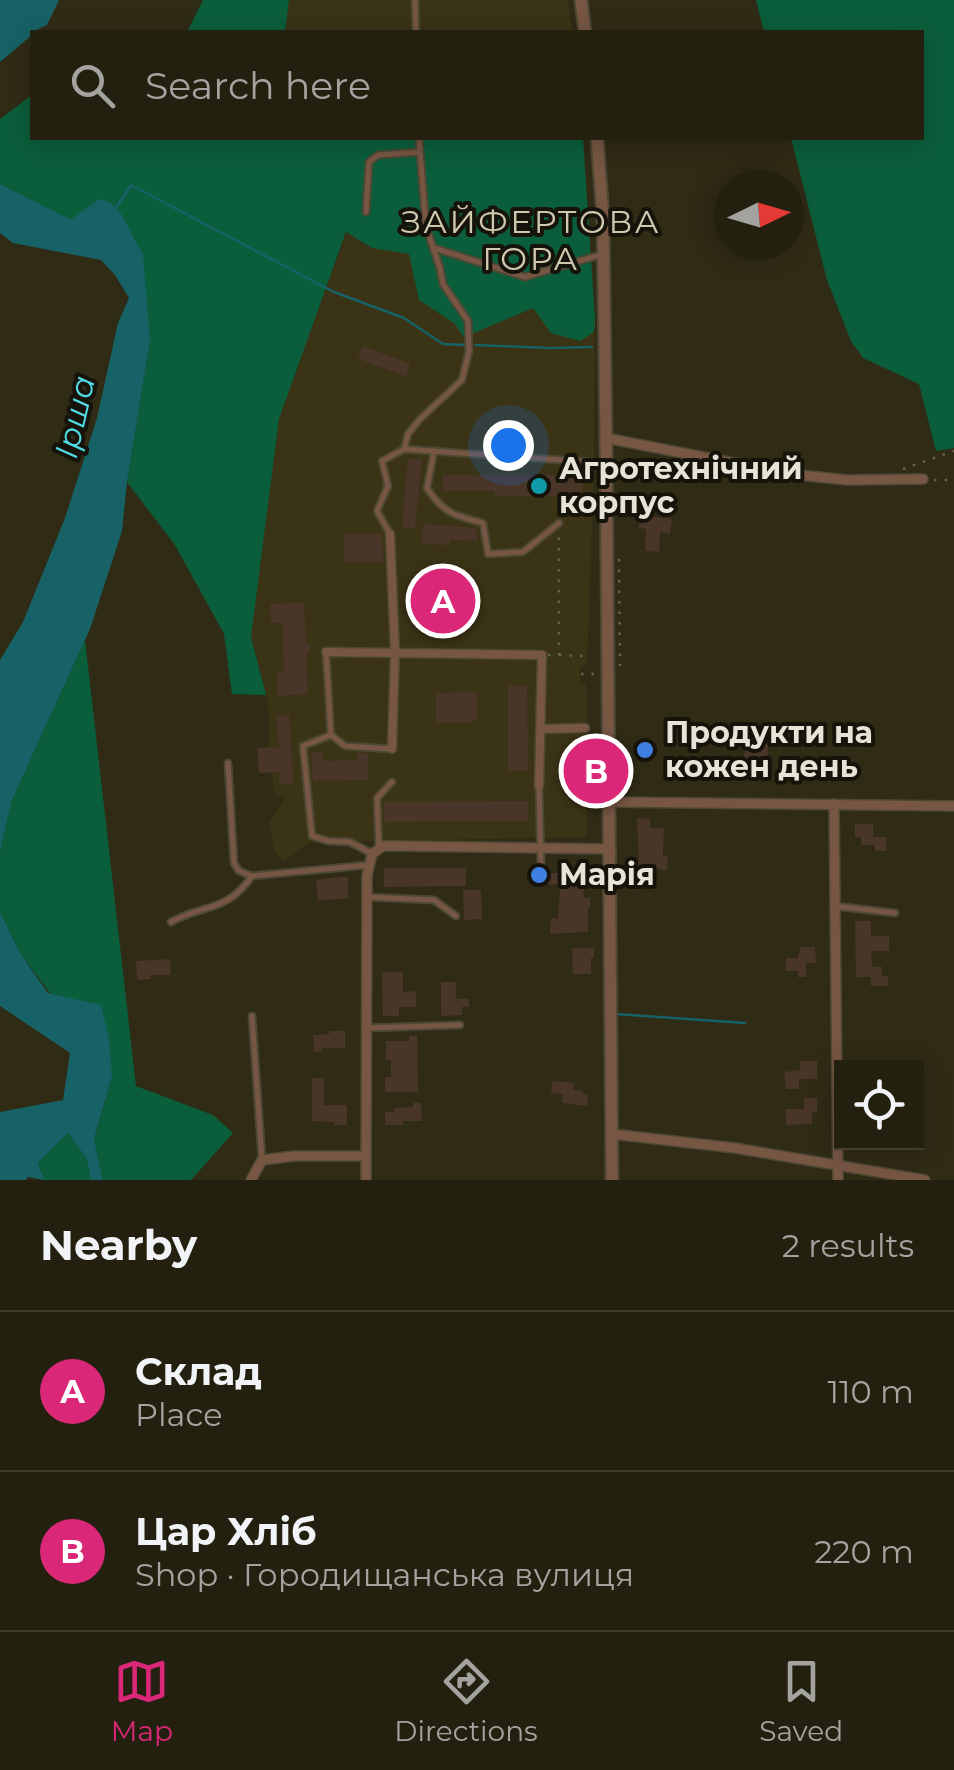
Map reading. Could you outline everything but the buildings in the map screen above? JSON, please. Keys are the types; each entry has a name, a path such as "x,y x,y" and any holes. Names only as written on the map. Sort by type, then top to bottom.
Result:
{"street":[{"path":"581,0 585,30"},
{"path":"597,140 607,463 612,1180"},
{"path":"606,438 790,474 847,480 923,479"},
{"path":"390,534 395,652 392,749"},
{"path":"326,652 542,655 539,786"},
{"path":"541,729 585,728"},
{"path":"610,802 954,806"},
{"path":"834,804 838,1180"},
{"path":"366,1180 366,897 368,865 375,851 398,846 610,849"},
{"path":"612,1134 735,1148 925,1180"},
{"path":"251,1180 262,1160 366,1156"}],"lane":[{"path":"415,0 416,30"},
{"path":"404,449 408,434 420,419 462,380 469,352 468,321 442,284 426,227 419,140"},
{"path":"366,212 369,162 378,155 420,152"},
{"path":"434,248 525,277 603,254"},
{"path":"390,534 377,511 388,486 382,461 404,449 607,463"},
{"path":"434,451 427,488 438,505 456,516 484,523 488,554 523,552 559,522"},
{"path":"326,652 330,735"},
{"path":"330,735 345,746 392,749"},
{"path":"330,735 304,746 312,836 375,851 377,798 392,782"},
{"path":"228,763 234,863 239,871 252,876 368,865"},
{"path":"539,786 541,866"},
{"path":"171,922 237,895 252,876"},
{"path":"366,897 434,900 456,916"},
{"path":"836,906 894,913"},
{"path":"252,1016 262,1160"},
{"path":"367,1028 460,1026"}],"path":[{"path":"904,468 954,450"},
{"path":"923,479 954,480"},
{"path":"558,655 559,522"},
{"path":"542,655 587,656"},
{"path":"581,674 597,674"}],"shaded area":[{"path":"289,0 568,0 572,30 285,30"},
{"path":"340,140 583,140 595,319 588,640 586,666 580,666 580,683 586,683 587,837 310,842 284,861 274,851 269,822 285,799 274,794 272,772 259,773 257,748 270,747 268,702 251,637 279,418 347,231"}],"green space":[{"path":"203,0 289,0 285,30 188,30"},
{"path":"756,0 954,0 954,448 936,451 919,384 863,358 851,341 827,280 804,189 804,170 799,170 792,140 924,140 924,30 764,30"},
{"path":"30,96 30,140 583,140 595,319 594,332 580,341 551,333 533,308 464,337 454,323 419,300 409,254 372,248 346,232 279,419 251,637 266,695 232,694 224,634 175,545 127,482 150,341 99,199 71,221 0,184 0,119"},
{"path":"85,640 136,1086 213,1115 233,1133 191,1180 103,1180 94,1141 112,1076 20,953 0,912 0,852 12,800"},
{"path":"68,1133 87,1159 91,1180 44,1180 38,1163"}],"water":[{"path":"0,0 59,0 47,25 30,30 30,37 0,62"},
{"name":"Ірша","path":"0,184 71,220 99,199 111,203 143,255 150,341 122,531 90,629 12,800 0,852 0,660 23,622 65,518 97,418 118,323 129,298 101,260 13,243 0,233"},
{"path":"0,912 20,953 48,993 101,1005 112,1076 94,1140 103,1180 91,1180 87,1159 68,1133 38,1163 44,1180 0,1180 0,1112 63,1100 70,1053 0,1006"}],"waterway":[{"path":"116,208 131,185 334,292 404,318 443,344 464,345"},
{"path":"476,345 592,347"},
{"path":"616,1014 745,1023"}],"place":[{"name":"Агротехнічний корпус","path":"539,486"},
{"name":"Склад","path":"443,601"},
{"name":"Продукти на кожен день","path":"645,750"},
{"name":"Цар Хліб","path":"596,771"},
{"name":"Марія","path":"539,875"}],"district":[{"name":"ЗАЙФЕРТОВА ГОРА","path":"531,240"}]}
